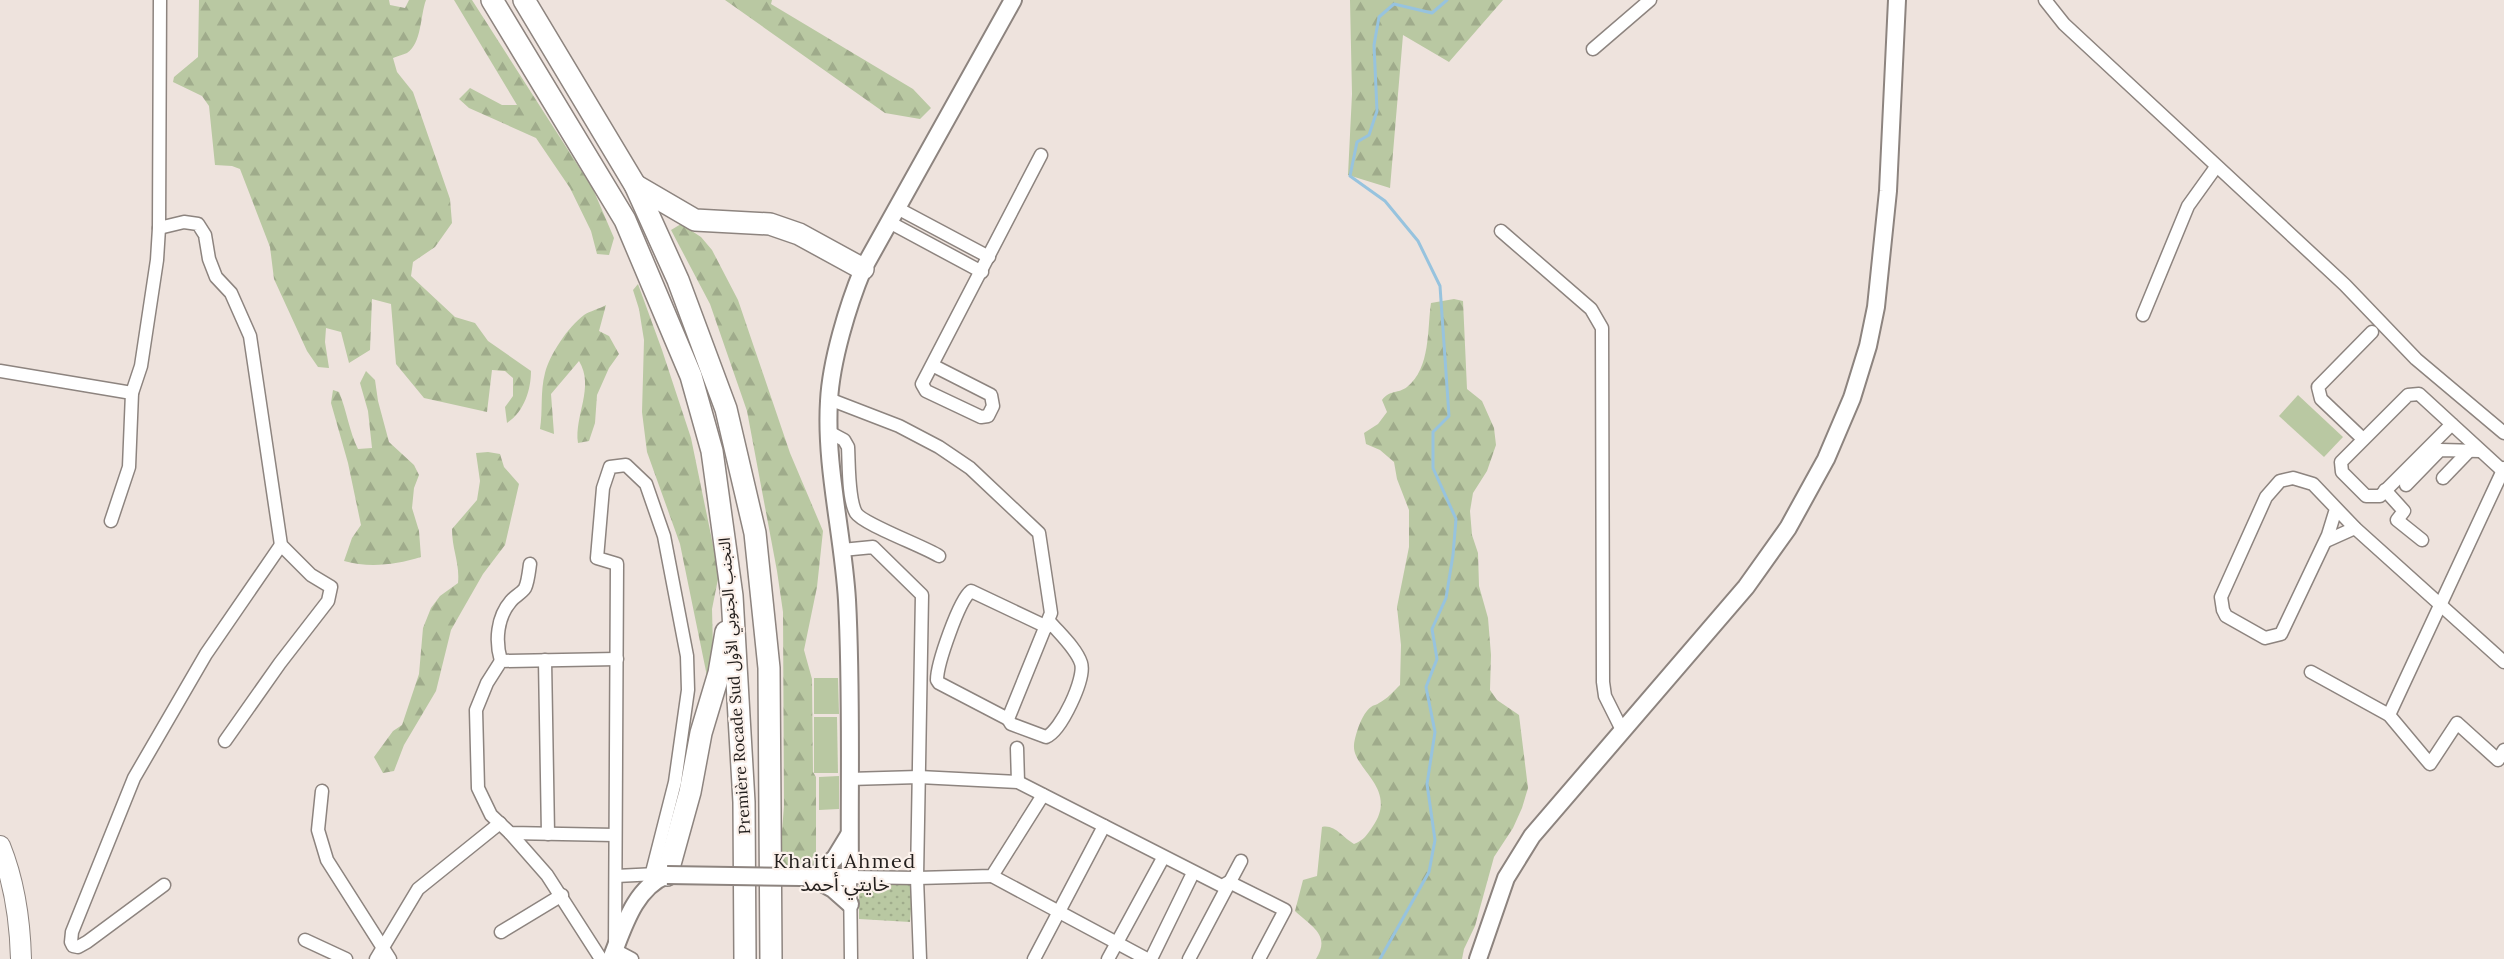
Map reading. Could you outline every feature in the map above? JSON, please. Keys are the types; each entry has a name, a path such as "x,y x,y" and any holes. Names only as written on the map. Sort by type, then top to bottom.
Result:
{"highway":[{"name":"Première Rocade Sud التجنب الجنوبي الأول","path":"492,0 625,220 691,376 712,451 732,596 744,802 745,959"},
{"name":"Première Rocade Sud التجنب الجنوبي الأول","path":"524,0 635,185 678,280 726,409 754,533 770,668 771,959"},
{"path":"635,185 695,220 716,223 740,221 770,224 799,234 863,269"},
{"path":"661,241 660,227 666,220 684,214"},
{"path":"655,879 690,792 703,725 719,673 732,596"},
{"path":"0,846 14,890 19,916 21,959"},
{"path":"0,880 9,928 11,959"}],"main road":[{"path":"609,956 631,910 655,879 850,877 847,609 829,432 829,399 848,312 863,269 1013,0"},
{"path":"1478,959 1506,878 1532,836 1746,587 1788,528 1826,459 1852,398 1868,346 1877,296 1888,191 1897,0"},
{"path":"807,877 835,858 849,834"},
{"path":"807,877 833,889 850,904"}],"street":[{"path":"111,521 129,467 132,393 141,366 157,260 160,0"},
{"path":"1593,49 1650,0"},
{"path":"2045,0 2064,24 2345,285 2416,359 2504,433"},
{"path":"932,365 991,395 993,406 988,416 981,417 923,388 922,384 1041,155"},
{"path":"2143,315 2188,206 2216,167"},
{"path":"893,215 989,257"},
{"path":"893,215 982,272"},
{"path":"159,228 183,222 198,224 205,235 209,259 216,277 231,293 250,336 281,545 311,575 330,587 331,593 328,601 280,663 225,741"},
{"path":"1501,231 1592,309 1602,328 1603,682 1605,696 1622,730"},
{"path":"2363,440 2321,399 2319,387 2372,332"},
{"path":"0,371 132,393"},
{"path":"2389,715 2439,604 2504,470 2474,451 2452,424 2419,394 2408,395 2341,462 2342,472 2366,496 2380,496 2452,424"},
{"path":"829,399 899,426 939,447 970,468 1039,533 1050,603 1048,624 1008,720"},
{"path":"829,432 844,440 848,447 854,508 859,517 923,546 939,556"},
{"path":"2406,485 2440,450 2474,451"},
{"path":"2443,478 2474,451"},
{"path":"609,956 616,876 617,564 597,558 603,488 610,467 626,465 646,484 664,536 687,656 688,690 675,782 655,879 616,876"},
{"path":"2336,508 2326,541 2281,634 2265,638 2226,616 2221,604 2224,590 2266,497 2274,485 2286,478 2307,480 2336,508 2355,528 2504,662"},
{"path":"2385,490 2404,511 2397,520 2422,540"},
{"path":"2326,541 2355,528"},
{"path":"164,885 87,942 78,947 73,946 72,932 135,778 206,654 281,545"},
{"path":"842,550 873,547 922,595 917,878 920,959"},
{"path":"501,661 497,649 498,631 503,613 511,600 525,587 530,564"},
{"path":"971,591 1048,624 1081,663 1078,684 1059,726 1052,735 1046,737 1011,724 1008,720 937,680 941,660 968,592 971,591"},
{"path":"501,661 617,659"},
{"path":"545,660 548,834"},
{"path":"501,661 487,683 476,710 478,788 491,815 547,875 609,956 632,959"},
{"path":"2311,672 2389,715 2430,764 2457,723 2498,760 2504,750"},
{"path":"1017,748 1018,782"},
{"path":"849,779 919,777 1018,782 1193,873 1222,886 1229,882"},
{"path":"322,791 318,830 327,860 379,953 390,959"},
{"path":"992,876 1043,795"},
{"path":"379,953 418,889 500,823"},
{"path":"1034,959 1104,826"},
{"path":"510,833 615,835"},
{"path":"1108,959 1163,858"},
{"path":"1189,959 1241,861"},
{"path":"851,959 850,877 992,876 1058,913 1149,959 1193,873"},
{"path":"1229,882 1285,910 1259,959"},
{"path":"501,932 562,895"},
{"path":"305,940 346,959"}],"green space":[{"path":"199,0 389,0 390,5 405,8 409,0 426,0 420,29 412,49 393,58 397,72 413,92 450,199 452,223 435,247 413,262 411,276 455,317 475,323 488,341 531,371 530,386 522,407 507,423 505,407 513,396 513,378 505,371 492,370 487,412 424,398 396,364 391,304 372,299 370,350 349,363 341,332 326,328 325,342 329,368 318,367 307,351 274,279 270,247 240,169 215,165 209,106 202,96 173,82 174,77 198,57"},
{"path":"454,0 472,0 593,189 614,238 609,255 597,254 591,231 570,188 536,138 469,108 459,99 470,88 502,105 517,105"},
{"path":"725,0 772,0 771,4 913,89 931,108 920,119 885,113"},
{"path":"1350,0 1503,0 1449,62 1403,35 1390,188 1348,175 1352,94"},
{"path":"681,224 701,237 712,250 738,300 790,453 823,531 817,587 804,650 812,679 813,772 816,777 816,871 779,869 784,806 783,612 777,571 747,411 710,304 671,230"},
{"path":"638,284 691,438 719,574 712,609 713,648 708,681 680,544 647,452 642,412 644,340 633,290"},
{"path":"1454,299 1463,301 1467,389 1482,401 1494,428 1496,445 1487,471 1473,493 1470,511 1472,535 1478,553 1479,586 1488,618 1491,655 1490,690 1497,700 1519,715 1528,788 1513,828 1494,857 1475,926 1464,949 1462,959 1316,959 1321,944 1318,932 1295,911 1303,880 1317,876 1322,827 1335,829 1354,844 1365,837 1380,813 1381,801 1378,790 1355,754 1354,745 1360,725 1368,710 1400,685 1401,645 1397,607 1409,547 1409,510 1397,479 1394,462 1380,450 1366,444 1364,433 1378,424 1387,412 1382,400 1388,394 1407,387 1420,370 1426,348 1431,303"},
{"path":"606,305 599,331 609,336 619,354 609,368 597,395 595,423 589,441 578,443 579,422 585,391 583,371 579,361 551,394 554,434 540,429 543,380 547,366 560,341 572,326 584,315"},
{"path":"366,371 375,380 389,442 414,465 419,475 414,488 412,508 419,531 421,557 392,564 372,565 344,561 352,538 361,525 348,463 331,403 333,390 339,392 358,449 372,448 368,411 360,383"},
{"path":"2298,395 2343,437 2324,457 2279,416"},
{"path":"476,453 500,454 504,467 519,484 505,545 483,574 451,630 436,691 404,745 394,771 383,773 374,757 393,731 402,725 419,674 423,628 431,608 440,596 458,583 452,529 477,500 480,481"},
{"path":"814,678 838,678 839,714 814,714"},
{"path":"814,717 837,717 838,773 814,773"},
{"path":"839,776 839,809 819,810 819,777"},
{"path":"913,884 910,922 859,919 859,885"}],"waterway":[{"path":"1380,959 1429,872 1435,840 1427,784 1435,732 1426,687 1437,659 1432,629 1446,598 1456,519 1433,468 1433,432 1449,416 1440,286 1418,241 1385,201 1350,176 1357,142 1369,135 1377,111 1374,45 1379,17 1394,4 1432,13 1447,0"}],"district":[{"name":"Khaiti Ahmed خايتي أحمد","path":"845,872"}]}
